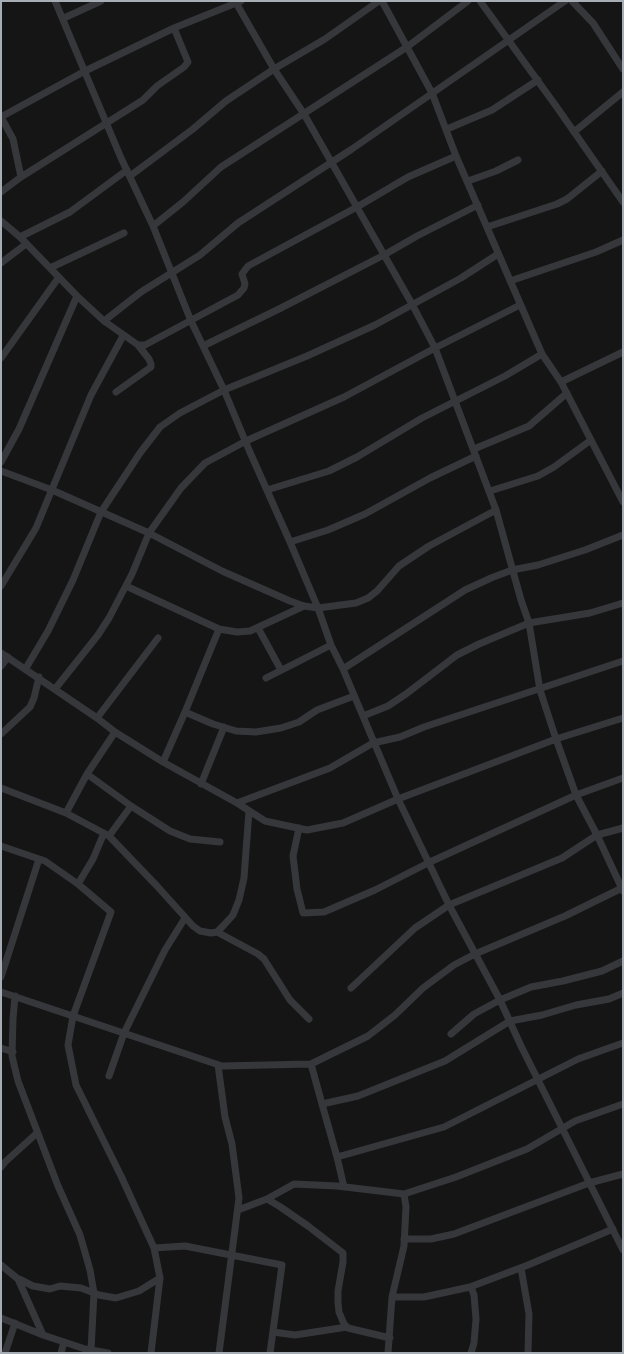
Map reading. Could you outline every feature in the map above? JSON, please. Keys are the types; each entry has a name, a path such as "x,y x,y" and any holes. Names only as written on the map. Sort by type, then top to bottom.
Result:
{"street":[{"path":"55,1 153,226 191,321 224,390 290,542 318,608 331,645 398,799 430,862 449,906 500,1000 623,1250"},
{"path":"64,18 101,1"},
{"path":"20,237 70,212 193,129 226,101 380,1 432,93 456,156 542,354 561,382 623,502"},
{"path":"153,226 183,202 221,167 407,47 468,1"},
{"path":"480,1 623,202"},
{"path":"104,320 141,292 200,255 238,223 332,162 565,1"},
{"path":"572,1 593,23 623,70"},
{"path":"1,992 222,1066 311,1064 368,1036 395,1015 423,988 454,965 622,889 576,795 556,739 540,690 529,623 496,510 434,348 412,304 332,162 304,114 274,69 237,2 174,28 85,70 1,117 13,138 21,177"},
{"path":"1,192 21,177 143,100 157,86 184,67 188,62 174,28"},
{"path":"447,129 492,110 538,80"},
{"path":"574,132 623,92"},
{"path":"138,345 145,344 191,321 241,292 245,284 242,274 248,266 408,177 456,156"},
{"path":"468,181 496,171 518,160"},
{"path":"487,227 557,204 567,199 602,171"},
{"path":"203,346 279,310 384,255 416,236 478,205"},
{"path":"1,221 20,237 77,296 104,320 138,345 149,359 151,367 116,392"},
{"path":"50,268 124,233"},
{"path":"510,281 596,252 623,240"},
{"path":"1,263 26,244"},
{"path":"26,668 48,631 73,580 101,512 140,453 160,427 180,413 224,390 375,326 461,278 498,254"},
{"path":"1,358 59,277"},
{"path":"1,462 19,429 77,296"},
{"path":"55,689 98,635 126,586 149,533 181,488 204,463 246,441 344,398 434,348 520,305"},
{"path":"1,586 4,577 36,528 91,395 124,336"},
{"path":"561,382 623,352"},
{"path":"267,490 329,471 542,354"},
{"path":"290,542 321,533 365,514 475,452 529,426 567,393"},
{"path":"490,491 538,476 554,467 591,440"},
{"path":"1,471 52,490 149,533 222,571 304,606 318,608 356,603 368,598 377,591 399,566 428,546 496,510"},
{"path":"343,669 466,590 491,578 512,570 538,565 585,550 623,535"},
{"path":"126,586 219,629 237,632 258,628 304,606"},
{"path":"363,716 388,706 457,655 529,623 590,613 623,603"},
{"path":"258,628 281,670"},
{"path":"163,762 186,712 219,629"},
{"path":"97,718 158,638"},
{"path":"266,678 331,645"},
{"path":"1,653 39,677 115,732 201,784 237,803 265,821 307,830 343,822 556,739 623,718"},
{"path":"1,666 8,657"},
{"path":"237,803 330,768 374,743 400,737 424,727 623,661"},
{"path":"1,734 30,707 39,677"},
{"path":"186,712 213,724 236,731 256,732 282,728 299,722 317,710 354,696"},
{"path":"201,784 224,727"},
{"path":"66,813 87,774 115,732"},
{"path":"87,774 131,806 177,835 190,839 220,842"},
{"path":"299,828 293,856 297,889 303,913 324,912 375,890 430,862 576,795 623,778"},
{"path":"1,788 66,813 106,834 158,886 192,926 200,931 217,932 264,959 290,1000 309,1019"},
{"path":"78,884 106,834 131,806"},
{"path":"217,932 233,914 240,900 244,878 249,811"},
{"path":"350,988 415,928 449,906 562,858 597,835 623,828"},
{"path":"1,846 45,861 78,884 111,912 73,1016 68,1045 76,1085 154,1248 160,1278 151,1353"},
{"path":"1,977 39,859"},
{"path":"109,1076 124,1033 165,950 185,918"},
{"path":"451,1034 474,1014 500,1000 531,987 602,971 623,961"},
{"path":"322,1104 358,1096 445,1062 510,1021 609,999 623,993"},
{"path":"16,996 12,1052 18,1081 58,1186 80,1235 90,1270 94,1293 91,1350"},
{"path":"337,1157 444,1127 578,1059 623,1043"},
{"path":"1,1048 12,1052"},
{"path":"311,1064 344,1186"},
{"path":"218,1065 225,1117 232,1144 239,1198 219,1353"},
{"path":"238,1210 267,1199 294,1184 344,1186 404,1194 456,1177 527,1149 536,1145 561,1127 594,1113 623,1104"},
{"path":"1,1167 37,1133"},
{"path":"404,1239 432,1239 454,1234 589,1182 623,1174"},
{"path":"388,1353 392,1297 404,1239 406,1207 404,1194"},
{"path":"267,1199 308,1226 342,1253 343,1262 338,1302 339,1312 347,1327"},
{"path":"392,1297 424,1297 471,1287 612,1229"},
{"path":"154,1248 184,1246 282,1265 270,1353"},
{"path":"1,1265 18,1279 34,1286 42,1288 68,1286 81,1288 108,1297 124,1296 139,1291 160,1278"},
{"path":"520,1268 529,1314 528,1353"},
{"path":"18,1279 43,1335"},
{"path":"471,1287 474,1295 476,1319 474,1344 471,1353"},
{"path":"1,1318 64,1342 108,1353"},
{"path":"5,1353 15,1323"},
{"path":"273,1332 295,1335 347,1327 390,1338"},
{"path":"61,1353 64,1342"}]}
